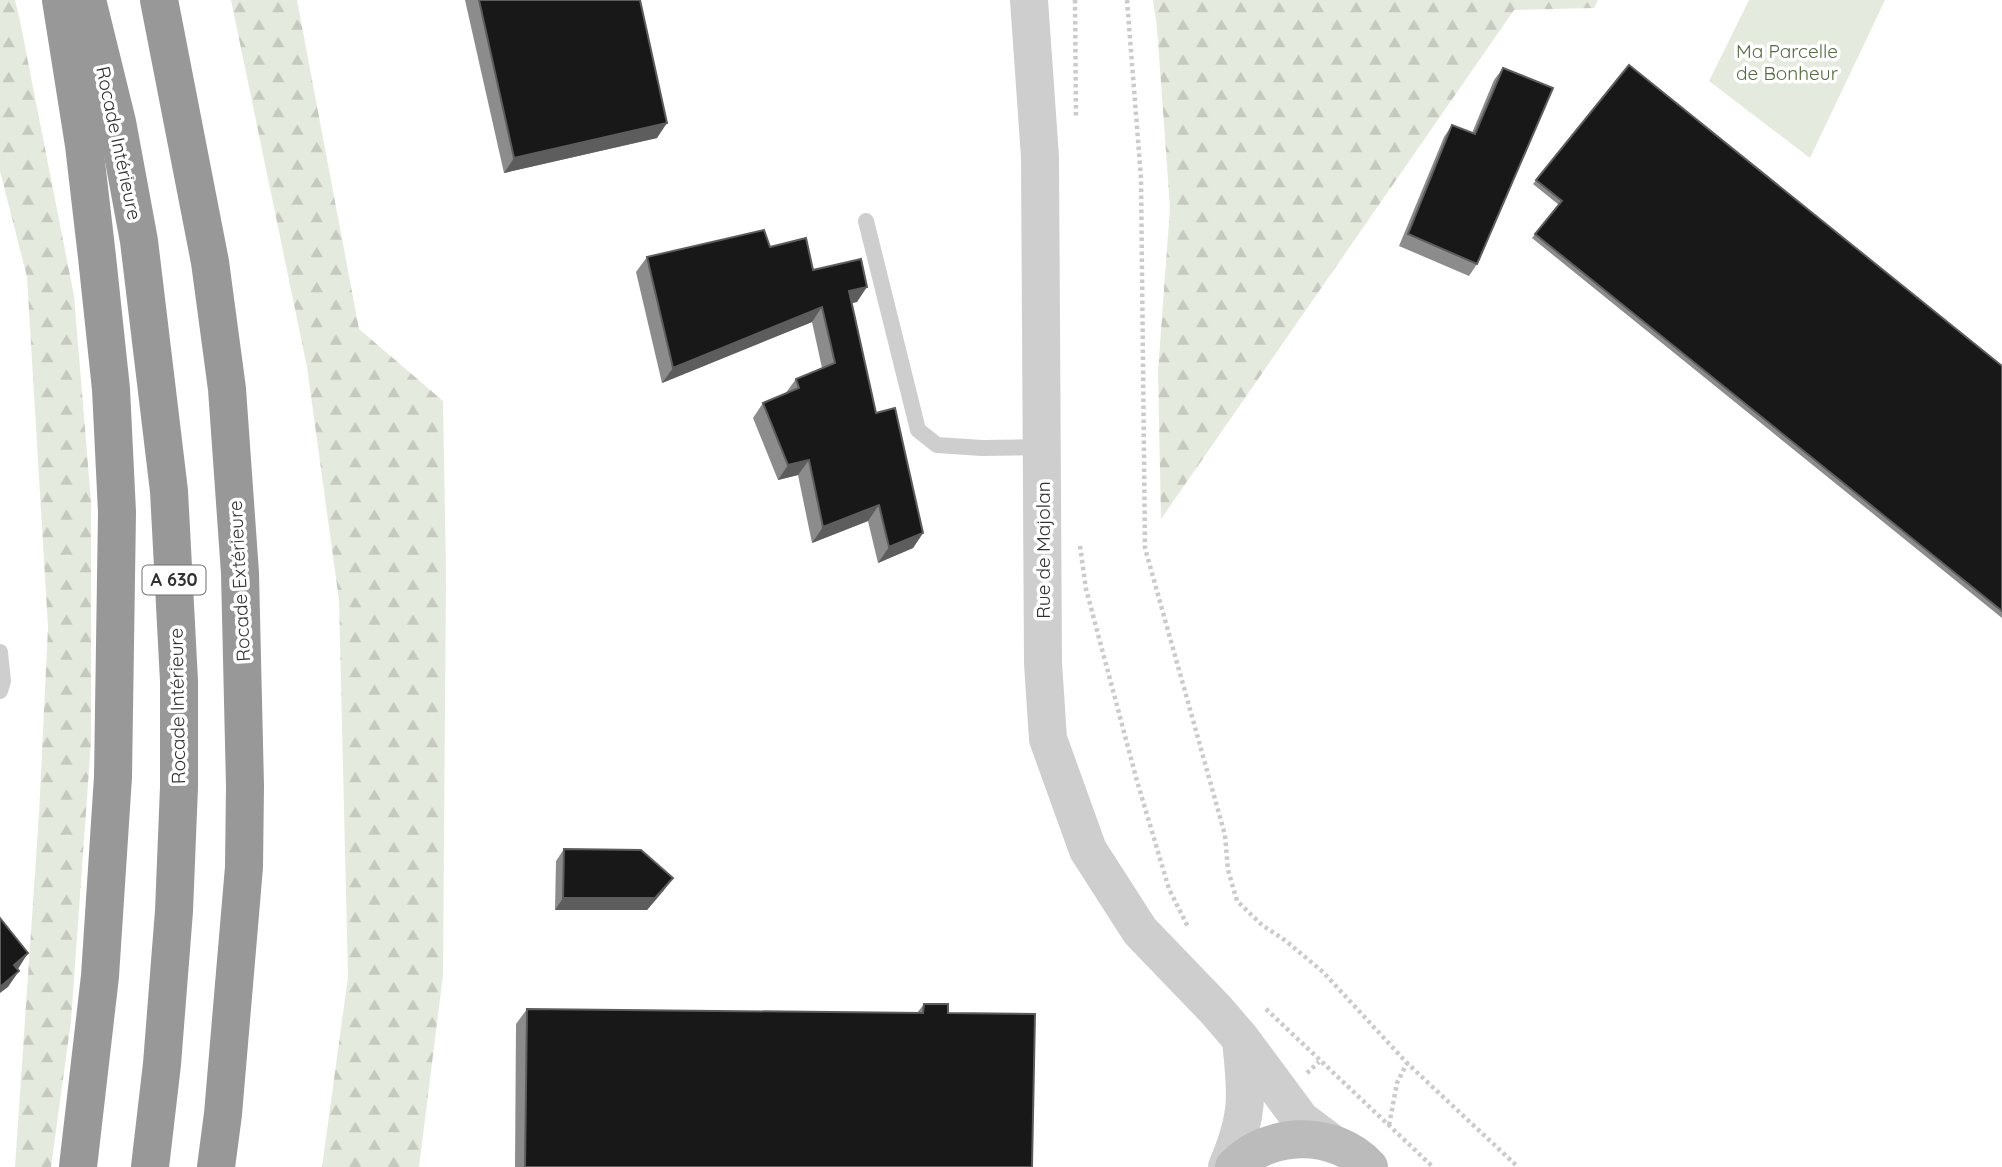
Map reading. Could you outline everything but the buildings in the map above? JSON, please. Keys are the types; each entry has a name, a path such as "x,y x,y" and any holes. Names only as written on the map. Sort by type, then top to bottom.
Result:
{"highway":[{"path":"61,0 84,145 97,257 111,389 117,512 113,776 100,976 78,1167"},
{"name":"Rocade Intérieure","path":"87,0 117,122 139,241 169,491 180,681 174,911 162,1064 150,1167"},
{"name":"Rocade Extérieure","path":"159,0 210,262 227,389 240,573 245,786 244,867 216,1167"},
{"path":"244,867 244,1167"}],"main road":[{"path":"1234,1167 1244,1157 1272,1143 1303,1138 1334,1144 1362,1159 1369,1167"}],"street":[{"name":"Rue de Majolan","path":"1029,0 1040,157 1042,663 1048,739 1088,850 1140,931 1241,1039 1301,1120 1334,1144"},
{"path":"1227,1167 1240,1138 1245,1111 1247,1092 1241,1039"}],"lane":[{"path":"866,221 918,430 937,446 1043,447"},
{"path":"0,652 3,681 0,691"}],"path":[{"path":"1075,0 1076,126"},
{"path":"1127,0 1141,178 1144,548 1225,835 1228,870 1237,901 1262,925 1324,972 1407,1063 1518,1167"},
{"path":"1080,543 1086,589 1137,781 1169,889 1186,925 1194,934"},
{"path":"1264,1007 1319,1062 1433,1167"},
{"path":"1389,1125 1397,1083 1407,1063"}],"green space":[{"path":"0,0 15,0 74,296 91,501 91,742 71,1021 51,1167 15,1167 39,814 48,627 27,277 0,171"},
{"path":"231,0 297,0 359,329 443,401 446,575 443,975 419,1167 322,1167 348,977 339,600 307,367"},
{"path":"1153,0 1598,0 1594,8 1514,10 1161,519 1158,372 1170,208"},
{"name":"Ma Parcelle de Bonheur","path":"1749,0 1885,0 1810,158 1709,81"}]}
